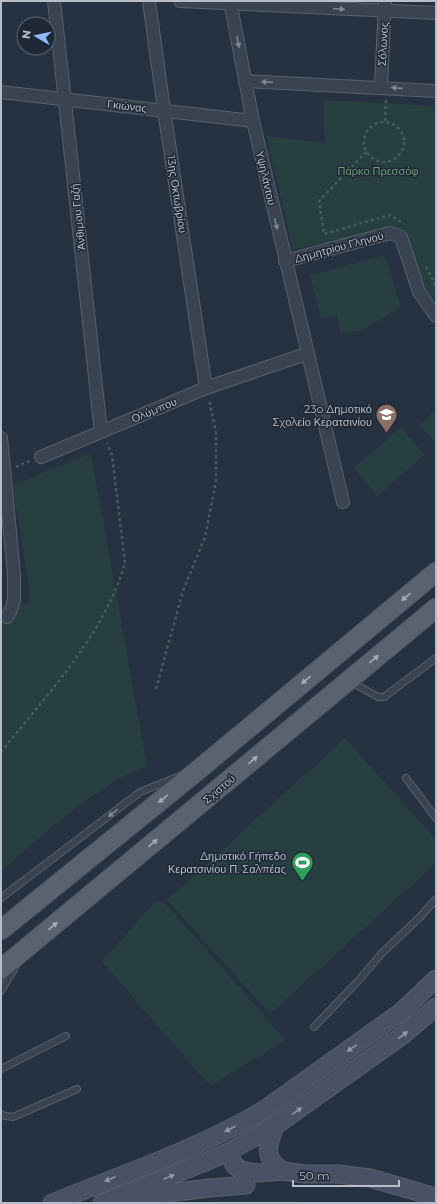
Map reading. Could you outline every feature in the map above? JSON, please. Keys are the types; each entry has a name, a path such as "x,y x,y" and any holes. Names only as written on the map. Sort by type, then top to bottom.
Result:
{"main road":[{"path":"1,930 10,918 197,771 436,572"},
{"name":"Σχιστού","path":"1,969 436,608"},
{"path":"52,1203 194,1145 242,1123 270,1105 390,1020 406,1008 436,979"},
{"path":"104,1202 228,1152 275,1126 403,1036 436,1007"},
{"path":"275,1126 269,1142 268,1151 270,1160 283,1171"},
{"path":"228,1152 235,1166 241,1170 257,1173 283,1171 305,1174 338,1174 370,1178 436,1197"},
{"path":"203,1163 207,1174 215,1180 246,1185"},
{"path":"104,1202 184,1191 246,1185 305,1174"}],"street":[{"name":"Άνθιμου Γαζή","path":"54,1 101,432"},
{"name":"13ης Οκτωβρίου","path":"149,1 206,388"},
{"path":"180,1 385,6 436,13"},
{"name":"Υψηλάντου","path":"230,2 253,121 306,354 343,502"},
{"name":"Σόλωνος","path":"384,87 385,6"},
{"path":"245,81 384,87 436,91"},
{"name":"Γκιώνας","path":"1,92 65,98 253,121"},
{"name":"Δημητρίου Γληνού","path":"285,261 390,233 400,237 419,292 436,316"},
{"name":"Ολύμπου","path":"42,457 206,388 306,354"},
{"path":"1,438 5,472 14,600 12,610 7,617"}],"lane":[{"path":"348,681 378,697 384,697 436,658"},
{"path":"1,898 140,792 167,780 197,771"},
{"path":"406,778 436,818"},
{"path":"314,1027 360,979 381,954 422,916 436,899"},
{"path":"1,991 27,948"},
{"path":"1,1069 66,1036"},
{"path":"1,1114 4,1116 13,1117 77,1089"}],"path":[{"path":"384,87 385,121"},
{"path":"385,121 396,125 403,134 405,144 400,155 390,162 384,163 371,158 366,152 364,142 368,129 373,124 385,121"},
{"path":"366,152 319,201 324,234 390,215 407,225"},
{"path":"425,266 436,286"},
{"path":"156,689 183,591 205,537 216,481 216,433 206,388"},
{"path":"1,752 88,643 120,581 125,563 112,455 101,432"},
{"path":"5,472 42,457"}],"green space":[{"name":"Πάρκο Πρεσσόφ","path":"323,100 436,106 436,301 428,291 396,227 293,250 266,136 325,143"},
{"path":"385,255 401,307 363,330 340,334 337,315 321,319 310,275"},
{"path":"436,410 436,444 419,425"},
{"path":"401,427 425,455 377,496 354,468"},
{"path":"91,453 147,766 116,780 74,809 1,870 1,611 31,602 13,485"},
{"name":"Δημοτικό Γήπεδο Κερατσινίου Π. Σαλπέας","path":"345,738 436,839 436,863 270,1014 167,900"},
{"path":"155,901 165,903 286,1040 210,1086 102,962"},
{"path":"217,1201 289,1201 314,1203 191,1203"}],"place":[{"name":"23o Δημοτικό Σχολείο Κερατσινίου","path":"387,434"},
{"name":"Δημοτικό Γήπεδο Κερατσινίου Π. Σαλπέας","path":"302,882"}]}
